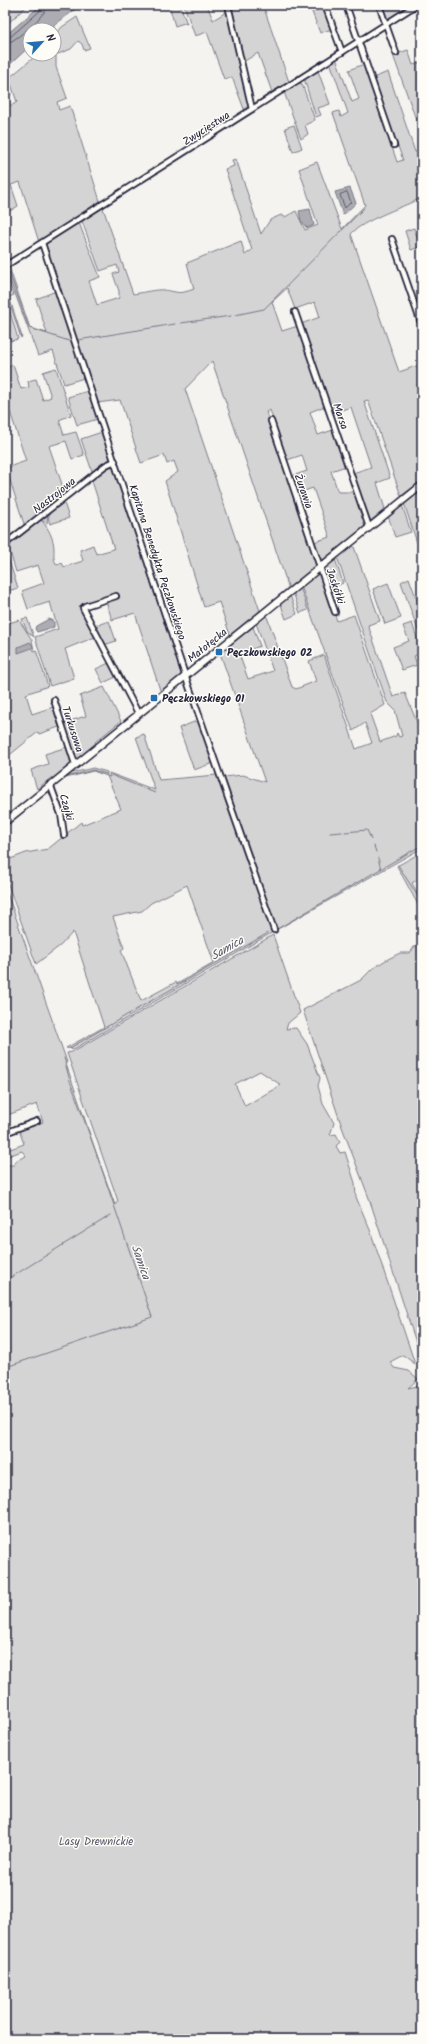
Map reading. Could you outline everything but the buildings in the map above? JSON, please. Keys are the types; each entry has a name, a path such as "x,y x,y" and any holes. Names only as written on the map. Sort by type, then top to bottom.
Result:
{"street":[{"path":"228,5 252,109"},
{"path":"325,5 342,52"},
{"path":"346,5 394,145"},
{"path":"379,5 396,53"},
{"name":"Zwycięstwa","path":"5,266 416,5"},
{"path":"392,239 422,326"},
{"name":"Kapitana Benedykta Pęczkowskiego","path":"42,243 185,676 274,930"},
{"name":"Marsa","path":"296,312 369,527"},
{"name":"Żurawia","path":"271,421 320,567"},
{"name":"Nastrojowa","path":"5,544 106,465 115,461"},
{"name":"Małołęcka","path":"5,822 50,784 422,485"},
{"name":"Jaskółki","path":"320,567 335,612"},
{"path":"116,596 83,608 138,713"},
{"name":"Turkusowa","path":"54,700 75,764"},
{"name":"Czajki","path":"50,784 62,814 64,835"},
{"path":"5,1133 37,1121"}],"green space":[{"path":"5,5 28,5 5,26"},
{"path":"169,5 180,5 187,24 184,23 175,26"},
{"path":"184,5 207,5 213,20 228,11 249,106 244,109 232,77 224,79 207,32 195,36"},
{"path":"230,5 263,5 289,82 272,92 258,53 243,62"},
{"path":"381,5 406,5 406,7 388,20 386,19"},
{"path":"324,7 332,29 320,33 312,12"},
{"path":"77,17 90,48 84,50 82,44 78,41 71,49 62,52 62,27"},
{"path":"408,50 413,65 422,62 422,130 420,124 418,125 393,55"},
{"path":"336,58 352,102 359,99 349,70 364,64 397,162 403,160 373,78 388,72 415,152 422,150 422,213 417,200 364,224 351,234 399,372 422,364 422,481 401,496 368,400 364,401 390,478 377,483 385,509 369,522 353,473 371,467 351,407 332,413 301,324 320,317 315,302 295,309 287,288 272,302 282,331 298,326 325,406 310,412 318,435 333,430 346,466 331,471 338,492 354,492 366,527 323,560 319,559 314,542 330,537 313,488 298,493 292,476 307,471 302,455 287,460 270,410 266,412 317,565 289,589 212,361 185,389 260,611 230,635 219,602 204,607 165,481 178,472 174,461 167,464 164,455 141,463 120,400 97,403 44,245 79,223 100,277 89,281 97,305 119,298 119,291 113,274 119,272 117,265 100,271 82,221 103,208 133,294 160,290 181,292 194,289 187,263 241,241 245,255 252,250 225,169 234,166 232,160 236,159 261,234 270,220 281,215 285,217 296,211 305,230 318,225 299,169 317,162 342,229 365,205 333,113 339,111 341,117 348,113 330,62"},
{"path":"28,62 56,62 56,67 67,98 57,102 59,110 70,106 100,201 39,242 20,182 11,185 18,206 5,214 5,82 11,95 7,97 11,106 17,102 9,78"},
{"path":"318,71 330,104 318,108 321,115 316,117 305,79"},
{"path":"299,83 302,84 315,120 305,125 308,134 301,139 284,92"},
{"path":"294,125 302,148 293,152 285,128"},
{"path":"414,228 417,237 422,239 422,246 411,250 405,231"},
{"path":"9,267 30,328 47,333 36,299 56,291 84,378 64,384 53,351 38,356 6,269"},
{"path":"5,271 14,295 9,297 22,337 21,338 5,289"},
{"path":"5,295 18,339 11,341 5,324"},
{"path":"13,365 21,389 29,387 28,381 36,379 43,400 51,397 43,372 56,368 71,415 59,420 64,435 76,432 84,455 72,459 66,441 49,446 66,496 25,527 6,468 26,461 5,396 5,368"},
{"path":"88,391 98,419 77,425 68,397"},
{"path":"102,432 111,459 93,474 81,439"},
{"path":"112,464 182,675 161,693 135,613 112,620 106,601 118,597 117,594 79,606 95,637 65,649 74,678 50,686 35,637 58,629 50,602 28,609 22,591 44,583 38,565 16,572 8,545 48,513 47,523 41,520 52,537 54,545 54,559 57,565 62,563 64,567 83,561 80,550 93,545 96,554 114,549 91,478"},
{"path":"418,492 422,503 422,548 419,549 404,503"},
{"path":"63,500 69,518 50,524 50,513"},
{"path":"402,505 411,532 395,537 388,516"},
{"path":"353,544 380,621 368,625 393,697 405,693 422,735 422,848 276,930 224,777 243,775 265,782 220,653 253,627 260,646 239,654 248,679 273,671 256,623 266,614 292,687 296,689 316,681 309,661 324,655 356,749 372,743 365,723 353,731 301,586 320,572 337,621 354,615 385,705 370,714 380,742 396,736 397,733 399,737 402,736 395,710 387,702 337,557"},
{"path":"5,549 18,588 5,592"},
{"path":"335,559 343,583 329,589 322,569"},
{"path":"409,578 422,614 422,642 401,582"},
{"path":"388,583 401,618 385,624 373,589"},
{"path":"300,587 308,610 300,613 293,592"},
{"path":"290,595 297,614 286,619 280,602"},
{"path":"27,618 34,637 27,631 22,619"},
{"path":"19,620 32,640 34,651 36,650 48,686 26,694 32,714 53,707 59,727 39,734 38,732 6,758 5,624"},
{"path":"109,621 116,641 104,645 94,626"},
{"path":"412,623 422,653 414,656 417,665 402,670 393,647 409,641 403,626"},
{"path":"109,663 116,677 103,683 96,669"},
{"path":"104,687 121,721 95,742 96,745 79,759 74,758 63,723 86,716 80,696"},
{"path":"199,720 213,763 194,770 179,728"},
{"path":"144,734 159,780 217,775 273,932 74,1049 66,1048 104,1027 73,932 61,945 36,964 5,876 5,861 26,853 48,849 81,822 82,825 121,809 107,776 110,777 109,773 155,790 136,737","holes":["187,885 214,963 177,984 176,982 141,1001 121,950 124,948 113,917 142,911 151,903"]},
{"path":"67,747 70,763 67,769 53,780 52,777 37,789 31,770 48,764 45,754"},
{"path":"93,768 107,772 107,776 93,771 66,778 65,775"},
{"path":"422,852 422,877 412,883 422,902 422,912 397,866"},
{"name":"Lasy Drewnickie","path":"5,887 67,1062 65,1063 70,1081 115,1205 118,1201 67,1053 72,1052 273,935 300,1013 288,1023 286,1029 296,1028 307,1044 320,1078 318,1086 323,1104 334,1123 330,1135 336,1134 340,1142 336,1146 340,1153 345,1152 355,1183 356,1197 370,1230 415,1364 403,1355 390,1362 394,1368 409,1371 418,1379 408,1388 422,1385 422,2039 5,2039 5,1369 7,1368 5,1360 5,1165 14,1165 17,1160 26,1156 22,1151 5,1157 5,1151 24,1144 19,1130 43,1122 37,1104 5,1116","holes":["260,1071 281,1085 245,1106 235,1084"]},
{"path":"422,943 422,1361 369,1198 342,1127 303,1010 361,980 372,969 386,960 400,953 410,953 414,947"}],"water":[{"path":"41,5 81,5 59,22 22,22 22,53 5,69 5,36"},
{"path":"350,188 356,203 343,215 335,192"},
{"path":"310,209 314,225 307,228 301,221 299,211"},
{"path":"49,619 54,622 54,627 37,632 35,629 36,626"},
{"path":"30,642 33,646 32,648 18,653 18,647"}],"waterway":[{"path":"235,315 264,309 364,208"},
{"path":"8,269 29,328 69,341"},
{"path":"181,323 231,316"},
{"path":"78,340 175,324"},
{"path":"67,777 93,770 106,774"},
{"path":"111,775 155,793"},
{"path":"345,832 367,830 371,839"},
{"path":"330,833 342,832"},
{"name":"Samica","path":"277,929 422,845"},
{"path":"374,846 376,852"},
{"path":"378,858 381,869"},
{"path":"398,865 422,903"},
{"name":"Samica","path":"70,1048 268,933"},
{"name":"Samica","path":"5,1376 9,1366 152,1317 64,1058"},
{"path":"5,1281 111,1215"}],"place":[{"name":"Pęczkowskiego 02","path":"219,652"},
{"name":"Pęczkowskiego 01","path":"154,698"}]}
